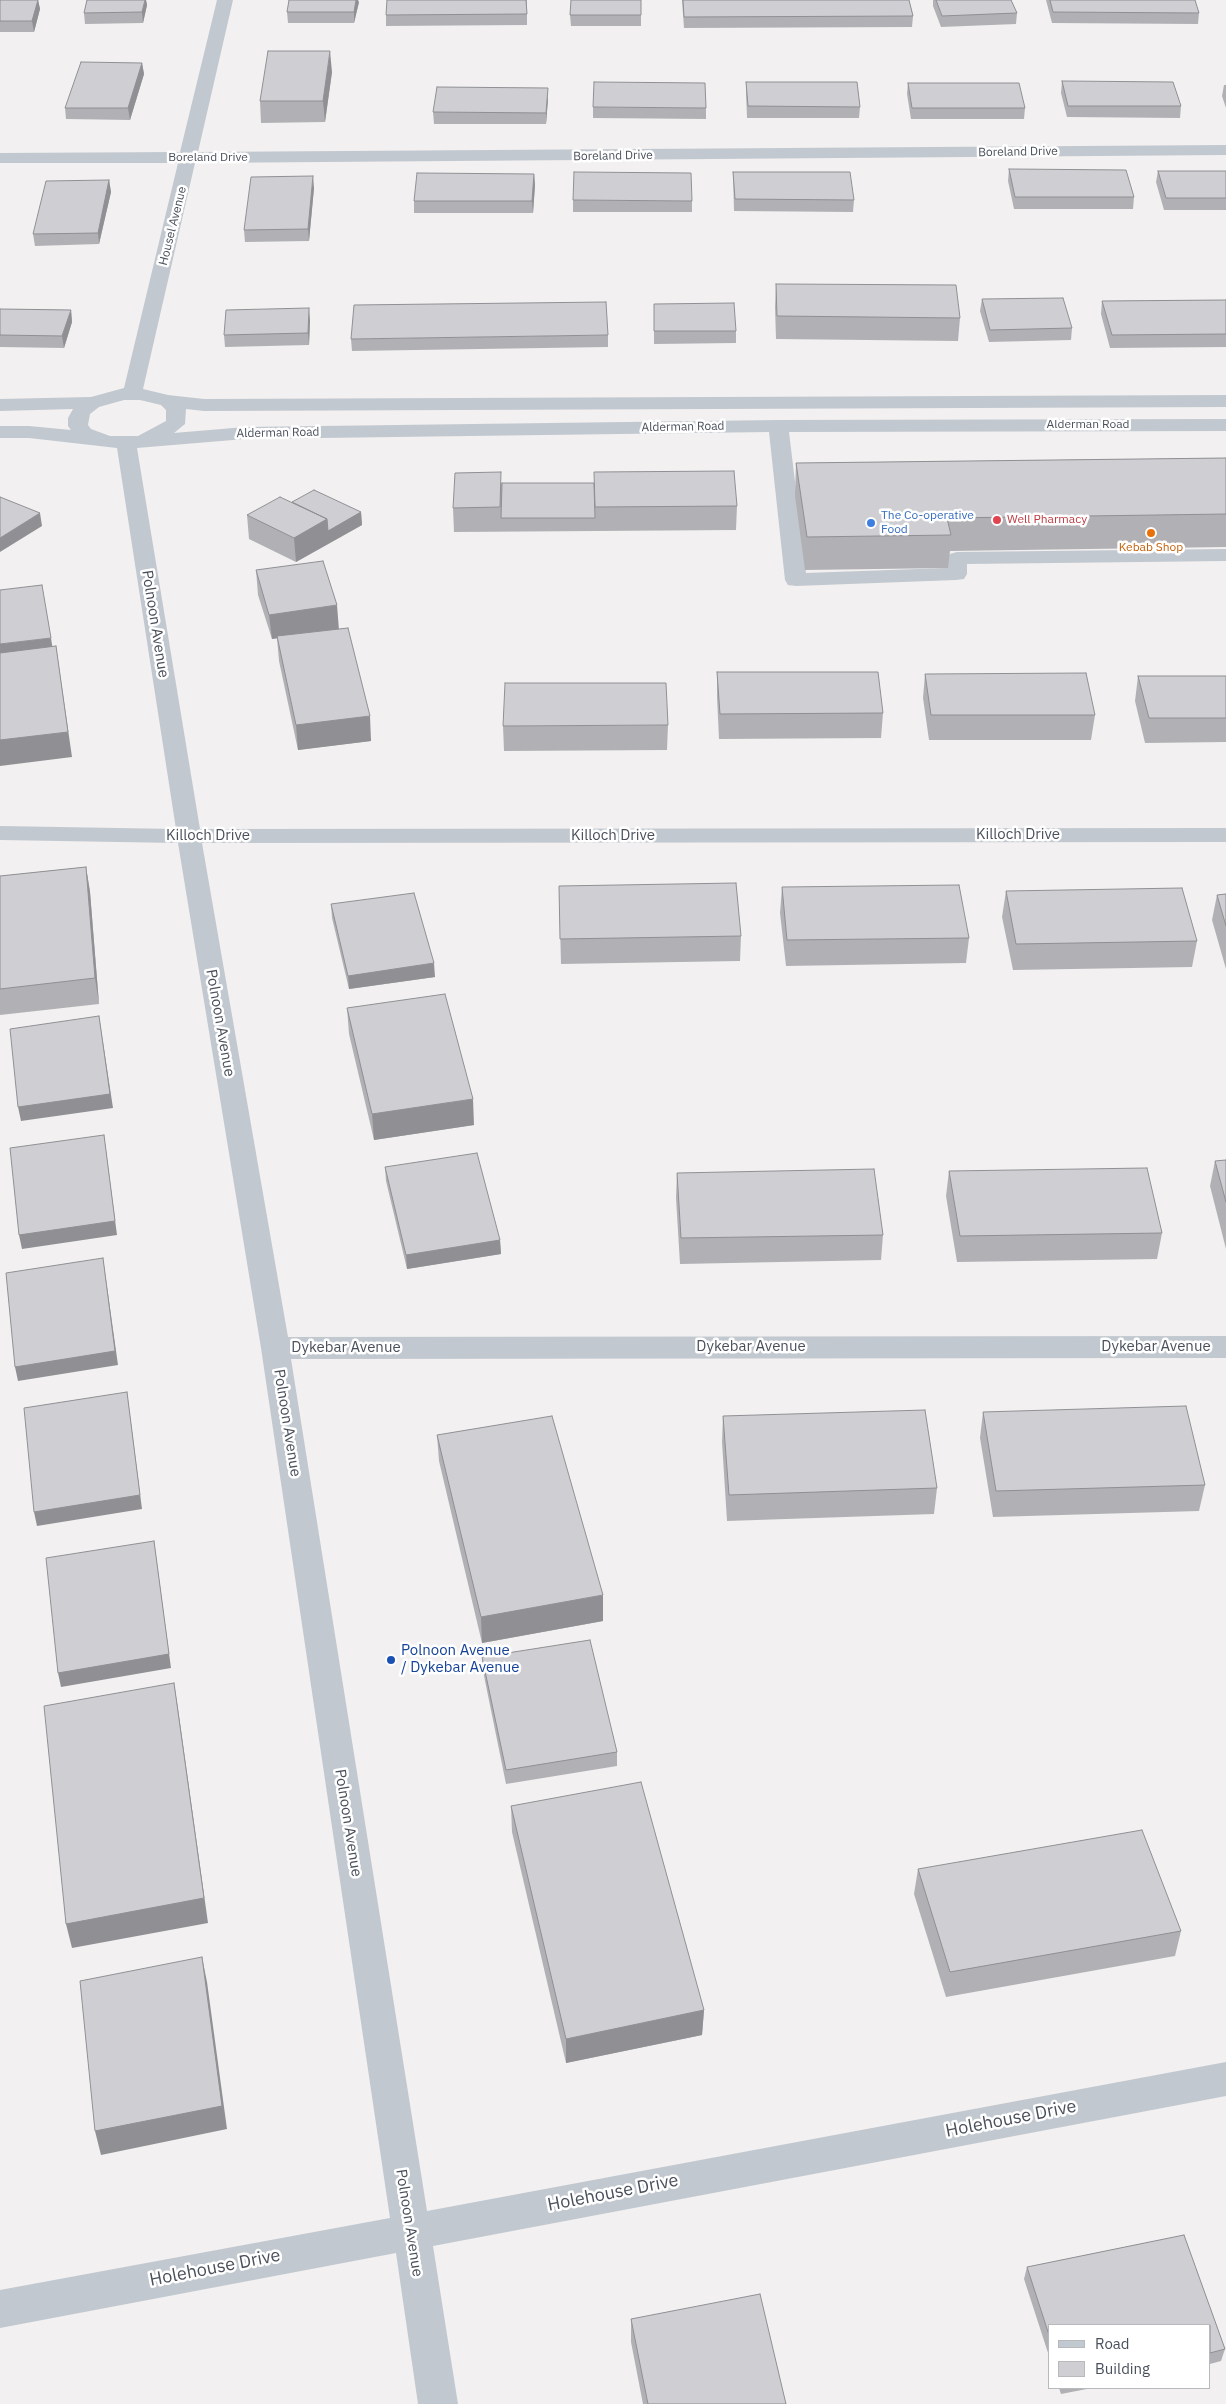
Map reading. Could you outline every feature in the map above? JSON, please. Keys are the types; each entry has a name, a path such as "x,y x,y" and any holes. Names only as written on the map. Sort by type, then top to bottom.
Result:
{"street":[{"name":"Housel Avenue","path":"132,394 225,0"},
{"name":"Boreland Drive","path":"0,158 1226,150"},
{"name":"Alderman Road","path":"92,403 106,397 132,394 156,396 168,402 204,405 1226,401"},
{"path":"133,442 154,438 174,424 178,416 176,408 168,402"},
{"path":"0,405 92,403"},
{"path":"92,403 82,410 78,418 78,426 84,433 97,439"},
{"name":"Alderman Road","path":"97,439 133,442 245,433 778,426 1226,425"},
{"path":"778,426 796,580 956,574 957,558 1226,555"},
{"path":"0,432 29,432 97,439"},
{"name":"Polnoon Avenue","path":"133,442 189,836 275,1348 438,2404"},
{"name":"Killoch Drive","path":"0,833 189,836 1226,835"},
{"name":"Dykebar Avenue","path":"275,1348 1226,1347"},
{"name":"Holehouse Drive","path":"0,2309 1226,2078"}],"building":[{"path":"0,0 38,0 32,21 0,21"},
{"path":"87,0 145,0 142,12 84,13"},
{"path":"289,0 356,0 354,12 287,12"},
{"path":"387,0 526,0 527,14 386,15"},
{"path":"571,0 641,0 641,15 570,15"},
{"path":"683,0 909,0 913,16 684,17"},
{"path":"936,0 1011,0 1017,13 942,16"},
{"path":"1050,0 1195,0 1199,13 1053,12"},
{"path":"268,51 330,51 323,101 260,101"},
{"path":"81,62 142,63 128,108 65,108"},
{"path":"1062,81 1173,82 1181,106 1068,106"},
{"path":"594,82 705,83 706,108 593,107"},
{"path":"746,82 857,82 860,107 748,106"},
{"path":"908,83 1019,83 1025,108 912,108"},
{"path":"437,87 548,88 546,113 433,112"},
{"path":"1009,169 1126,170 1134,197 1015,197"},
{"path":"1158,171 1226,171 1226,198 1166,198"},
{"path":"574,172 691,173 692,201 573,200"},
{"path":"733,172 850,172 854,200 735,199"},
{"path":"417,173 534,174 532,201 414,201"},
{"path":"313,176 308,229 244,230 251,177"},
{"path":"109,180 98,233 33,234 46,181"},
{"path":"776,284 956,285 960,318 777,316"},
{"path":"1063,298 1072,328 990,330 982,299"},
{"path":"1226,300 1226,334 1112,335 1102,301"},
{"path":"606,302 608,335 351,339 354,305"},
{"path":"734,303 736,331 654,331 654,304"},
{"path":"309,308 308,333 224,335 226,310"},
{"path":"0,309 71,310 62,336 0,335"},
{"path":"1226,458 1226,514 947,518 951,535 807,537 796,463"},
{"path":"734,471 737,506 595,507 594,472"},
{"path":"501,472 500,507 453,508 455,473"},
{"path":"502,483 594,483 595,518 501,518"},
{"path":"314,490 361,512 328,531 327,519 292,502"},
{"path":"0,497 40,513 0,538"},
{"path":"280,497 327,519 294,538 247,515"},
{"path":"323,561 337,605 269,615 256,570"},
{"path":"42,585 51,638 0,644 0,590"},
{"path":"348,628 370,716 296,725 277,636"},
{"path":"56,646 68,732 0,740 0,653"},
{"path":"717,672 878,672 883,713 720,714"},
{"path":"1086,673 1095,715 931,715 925,674"},
{"path":"1138,676 1226,676 1226,718 1149,718"},
{"path":"505,683 666,683 668,725 503,726"},
{"path":"86,867 95,978 0,989 0,876"},
{"path":"736,883 741,936 560,939 559,886"},
{"path":"959,885 969,938 787,940 782,887"},
{"path":"1182,888 1197,941 1016,944 1006,891"},
{"path":"414,893 434,963 348,976 331,904"},
{"path":"1226,894 1226,926 1217,895"},
{"path":"445,994 473,1099 372,1114 347,1008"},
{"path":"99,1016 110,1094 18,1107 10,1029"},
{"path":"104,1135 115,1221 19,1235 10,1148"},
{"path":"477,1153 500,1240 406,1255 385,1167"},
{"path":"1226,1160 1226,1202 1215,1161"},
{"path":"1147,1168 1162,1233 960,1236 949,1171"},
{"path":"874,1169 883,1235 681,1238 677,1173"},
{"path":"103,1258 115,1351 15,1367 6,1273"},
{"path":"127,1392 140,1495 34,1512 24,1408"},
{"path":"1186,1406 1205,1485 996,1491 983,1412"},
{"path":"925,1410 937,1488 729,1495 723,1416"},
{"path":"552,1416 603,1595 481,1617 437,1435"},
{"path":"154,1541 169,1654 58,1673 46,1558"},
{"path":"590,1640 617,1752 506,1770 482,1657"},
{"path":"174,1683 204,1898 66,1924 44,1706"},
{"path":"641,1782 704,2010 566,2039 511,1806"},
{"path":"1142,1830 1181,1931 950,1972 918,1869"},
{"path":"202,1957 222,2106 95,2131 80,1981"},
{"path":"1184,2235 1225,2349 1211,2353 1211,2324 1048,2324 1048,2332 1027,2267"},
{"path":"760,2294 786,2404 648,2404 631,2319"}],"place":[{"name":"Well Pharmacy","path":"997,520"},
{"name":"The Co-operative Food","path":"871,523"},
{"name":"Kebab Shop","path":"1151,533"},
{"name":"Polnoon Avenue / Dykebar Avenue","path":"391,1660"}]}
